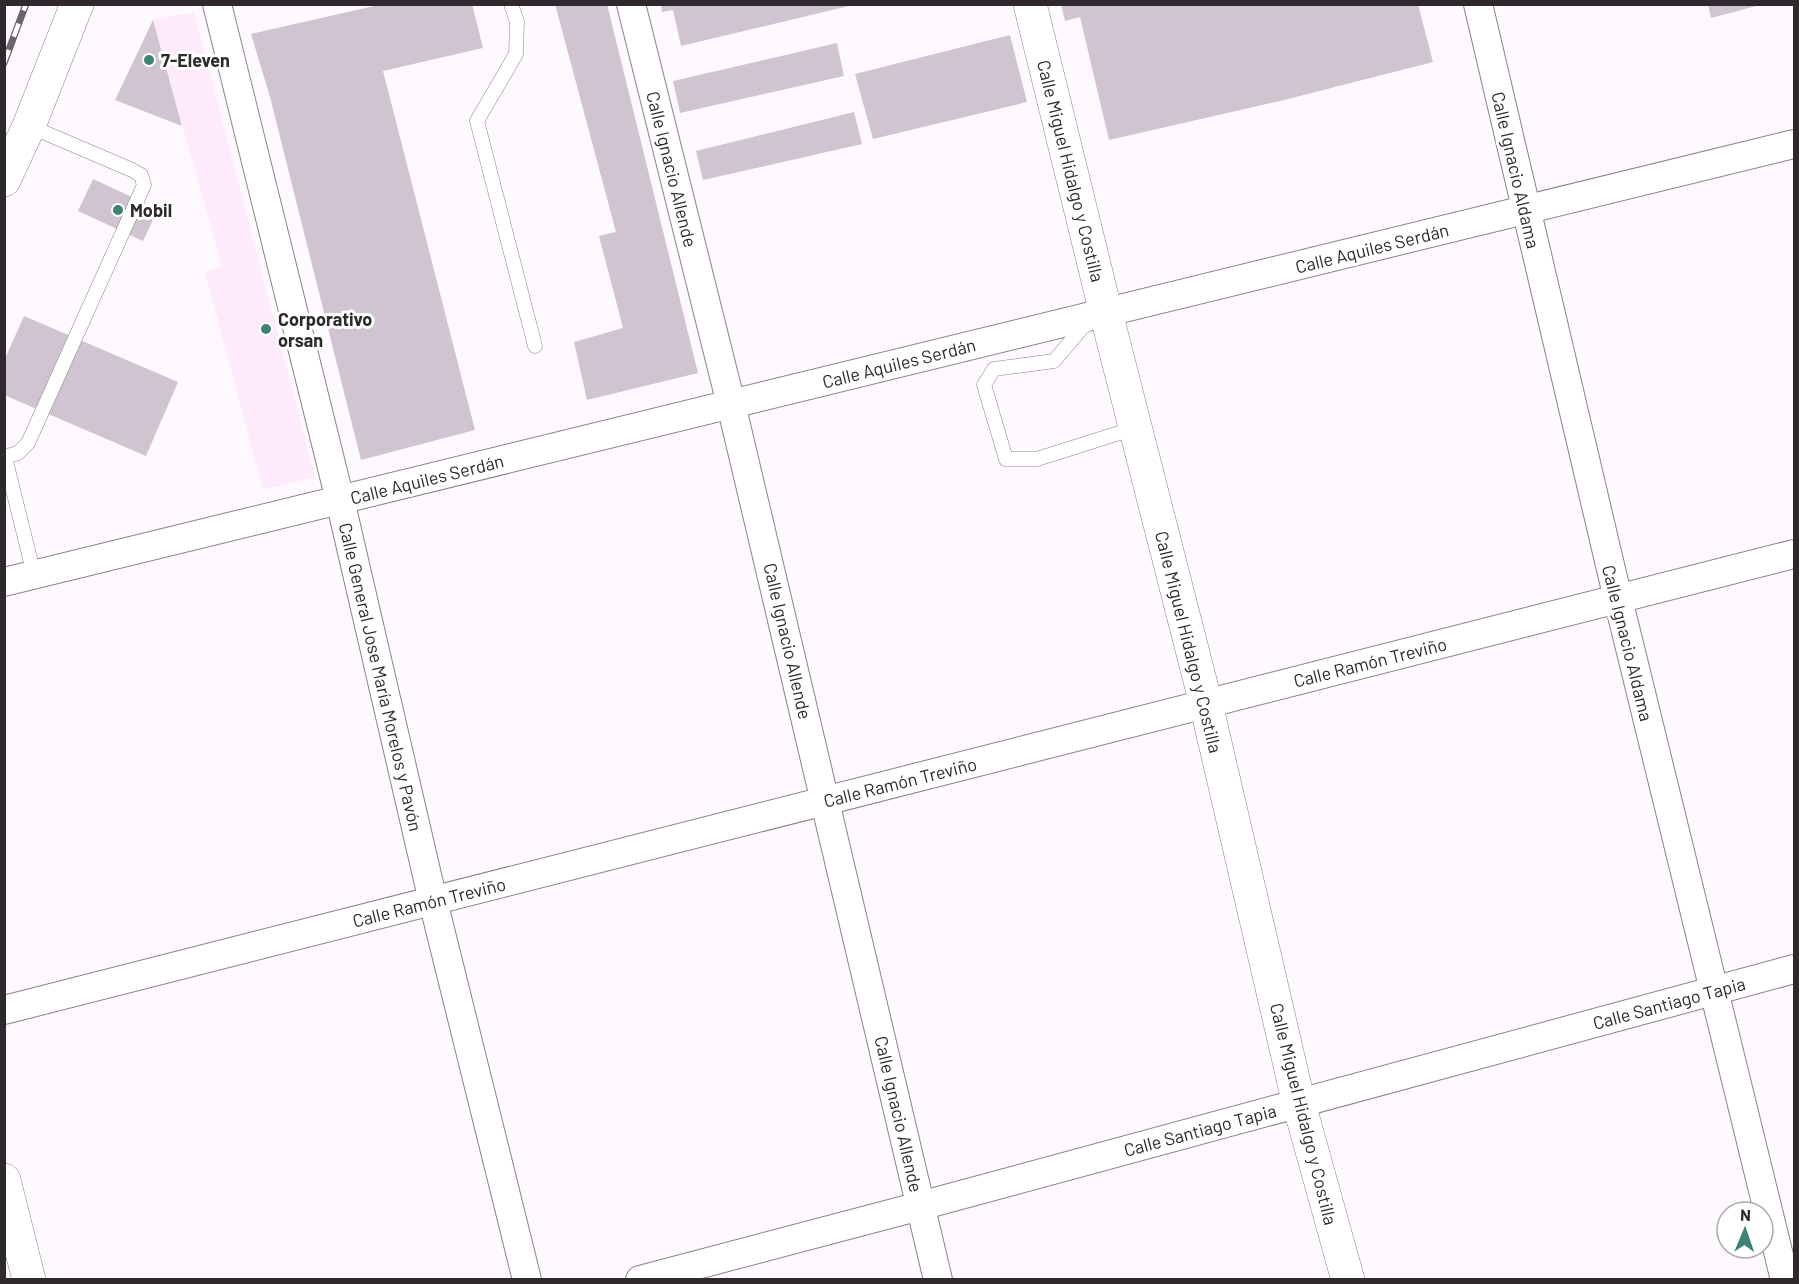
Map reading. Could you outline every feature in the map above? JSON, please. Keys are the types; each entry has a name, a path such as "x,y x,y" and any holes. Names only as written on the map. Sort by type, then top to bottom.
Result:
{"main road":[{"path":"4,180 29,126 77,4"},
{"name":"Calle Miguel Hidalgo y Costilla","path":"1030,4 1206,704 1299,1104 1348,1280"},
{"path":"4,1180 29,1280"}],"street":[{"name":"Calle General Jose María Morelos y Pavón","path":"217,4 340,500 433,901 527,1280"},
{"name":"Calle Ignacio Allende","path":"631,4 731,404 938,1280"},
{"name":"Calle Ignacio Aldama","path":"1478,4 1618,599 1785,1280"},
{"name":"Calle Aquiles Serdán","path":"4,582 1794,144"},
{"name":"Calle Ramón Treviño","path":"4,1010 1794,554"},
{"name":"Calle Santiago Tapia","path":"640,1280 1794,969"}],"lane":[{"path":"511,4 517,22 516,54 477,121 535,346"},
{"path":"29,126 132,170 141,175 144,185 28,443 18,453 5,457 34,575"},
{"path":"1106,313 1082,328 1054,360 994,369 984,385 1006,459 1037,459 1135,428"}],"shaded area":[{"path":"194,12 315,477 263,490 205,272 222,266 153,20"}],"building":[{"path":"383,4 472,4 483,48 383,71 475,430 361,460 270,97 251,34"},
{"path":"555,4 607,4 698,373 587,400 574,342 623,328 599,236 616,232"},
{"path":"661,4 853,5 681,46 673,10 662,12"},
{"path":"1061,4 1418,4 1433,62 1284,100 1109,140 1080,17 1065,21"},
{"path":"1708,4 1760,4 1760,5 1711,18"},
{"name":"7-Eleven","path":"153,20 182,126 115,100"},
{"path":"1010,35 1027,102 873,139 855,74"},
{"path":"837,43 844,76 680,113 673,81"},
{"path":"854,112 862,144 703,180 696,151"},
{"name":"Mobil","path":"93,179 158,209 143,241 78,211"},
{"path":"24,316 178,382 146,456 4,395 4,361"}],"railway":[{"path":"4,63 26,4"}],"place":[{"name":"7-Eleven","path":"149,60"},
{"name":"Mobil","path":"118,210"},
{"name":"Corporativo orsan","path":"266,329"}]}
